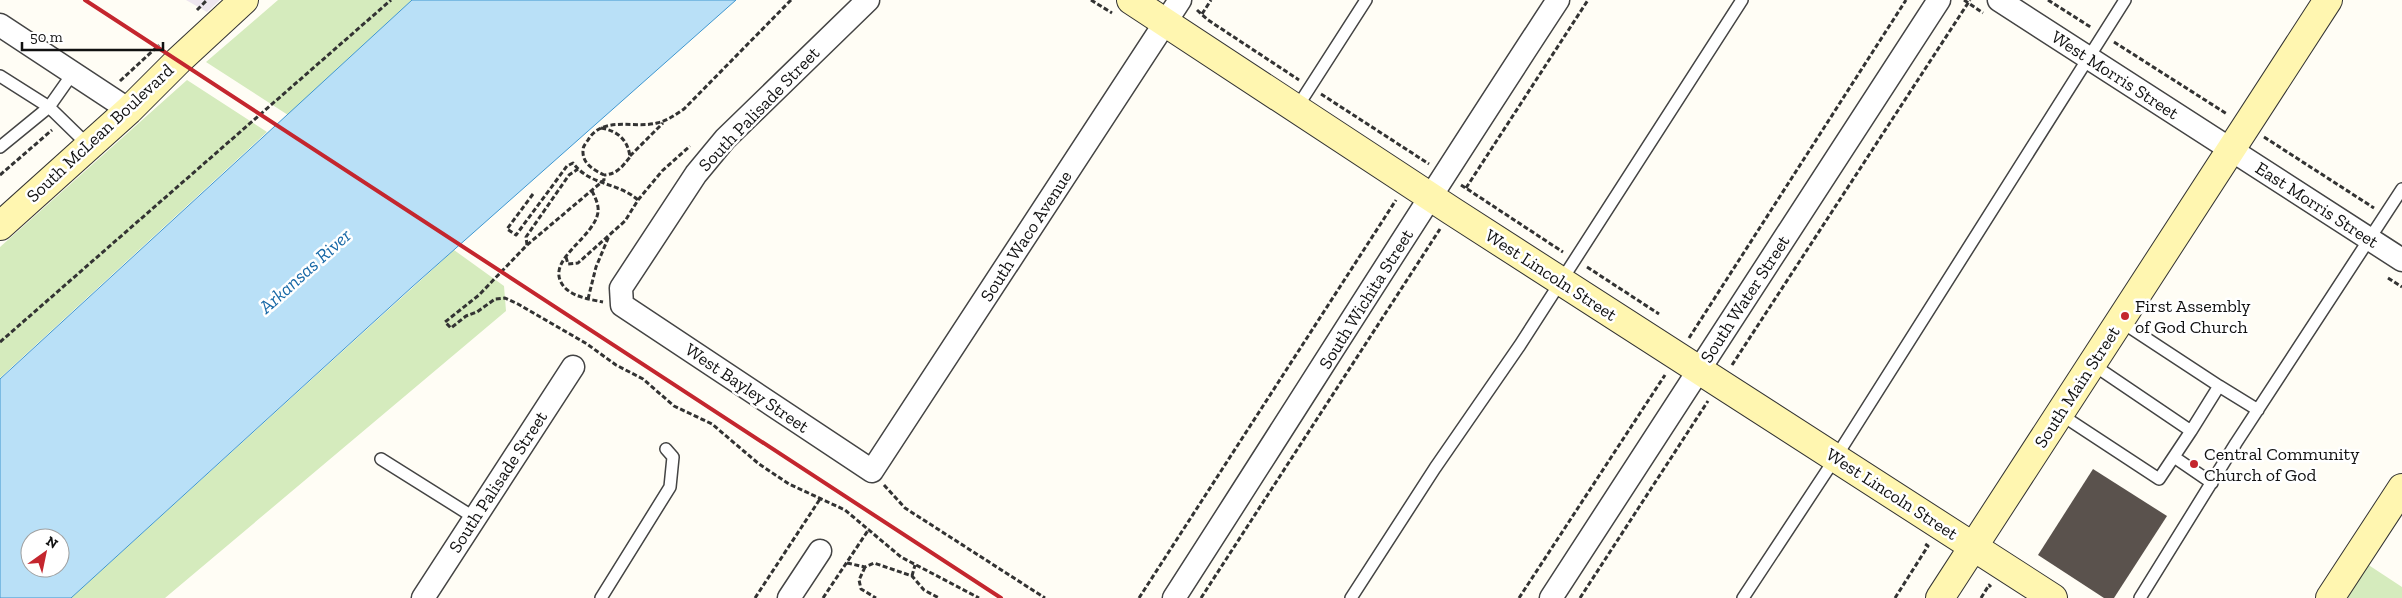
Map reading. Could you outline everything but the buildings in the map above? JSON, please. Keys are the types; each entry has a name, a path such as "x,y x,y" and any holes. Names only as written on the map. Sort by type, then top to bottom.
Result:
{"street":[{"name":"South McLean Boulevard","path":"0,226 130,110 178,61 244,0"},
{"name":"South Palisade Street","path":"622,305 621,288 696,174 725,139 868,0"},
{"name":"West Lincoln Street","path":"1131,0 1164,24 1407,182 2053,598"},
{"name":"South Waco Avenue","path":"872,471 1180,0"},
{"name":"South Wichita Street","path":"1174,598 1441,204 1558,0"},
{"name":"South Water Street","path":"1551,598 1939,0"},
{"name":"West Morris Street","path":"1999,0 2232,150"},
{"name":"South Main Street","path":"1940,598 2328,0"},
{"path":"2,32 73,73 130,110"},
{"name":"East Morris Street","path":"2232,150 2402,260"},
{"name":"West Bayley Street","path":"622,305 872,471"},
{"name":"South Palisade Street","path":"423,598 573,367"},
{"path":"2330,598 2402,488"},
{"path":"789,598 820,551"}],"lane":[{"path":"1296,109 1366,0"},
{"path":"1351,598 1435,468 1520,346 1742,0"},
{"path":"1743,598 1836,457 2125,0"},
{"path":"0,147 49,108 73,73"},
{"path":"0,76 49,108 88,146"},
{"path":"2140,598 2258,410 2402,189"},
{"path":"2120,321 2258,410"},
{"path":"2092,364 2191,431"},
{"path":"2060,414 2159,479 2219,386"},
{"path":"601,598 670,487 673,457 666,449"},
{"path":"2174,457 2212,483"},
{"path":"381,459 475,518"}],"path":[{"path":"0,342 391,0"},
{"path":"1202,14 1211,0"},
{"path":"1201,598 1441,204 1588,0"},
{"path":"1580,598 1699,370 1906,0"},
{"path":"1519,598 1699,370 1970,0"},
{"path":"604,175 613,174 621,169 655,130 666,121"},
{"path":"600,128 612,130 622,137 629,146 630,157"},
{"path":"566,257 568,264 578,263 625,222 638,200 662,171 697,140"},
{"path":"1139,598 1384,222 1420,159"},
{"path":"534,194 507,229 516,236 567,166 573,163 593,180 618,188 638,200"},
{"path":"527,245 526,237 569,175 578,169"},
{"path":"592,190 597,202 598,212 593,224 561,262 558,276 561,284 570,292 588,299 622,305"},
{"path":"588,299 596,267 611,234"},
{"path":"872,471 905,508 1046,598"},
{"path":"755,598 820,499"},
{"path":"823,598 869,530"},
{"path":"847,563 865,567 874,564 912,576 924,590 939,598"},
{"path":"912,576 915,565"},
{"path":"865,567 859,580 862,588 876,598"},
{"path":"1981,598 1989,585 1995,590"}],"shaded area":[{"path":"186,0 220,0 207,12"}],"green space":[{"path":"278,0 412,0 288,115 206,62"},
{"path":"187,80 267,132 0,378 0,247"},
{"path":"454,250 504,286 506,311 165,598 71,598"},
{"path":"2367,564 2402,587 2402,598 2345,598"}],"water":[{"name":"Arkansas River","path":"412,0 736,0 412,287 71,598 0,598 0,379"}],"railway":[{"path":"85,0 1001,598"}],"place":[{"name":"First Assembly of God Church","path":"2125,316"},
{"name":"Central Community Church of God","path":"2194,464"}]}
